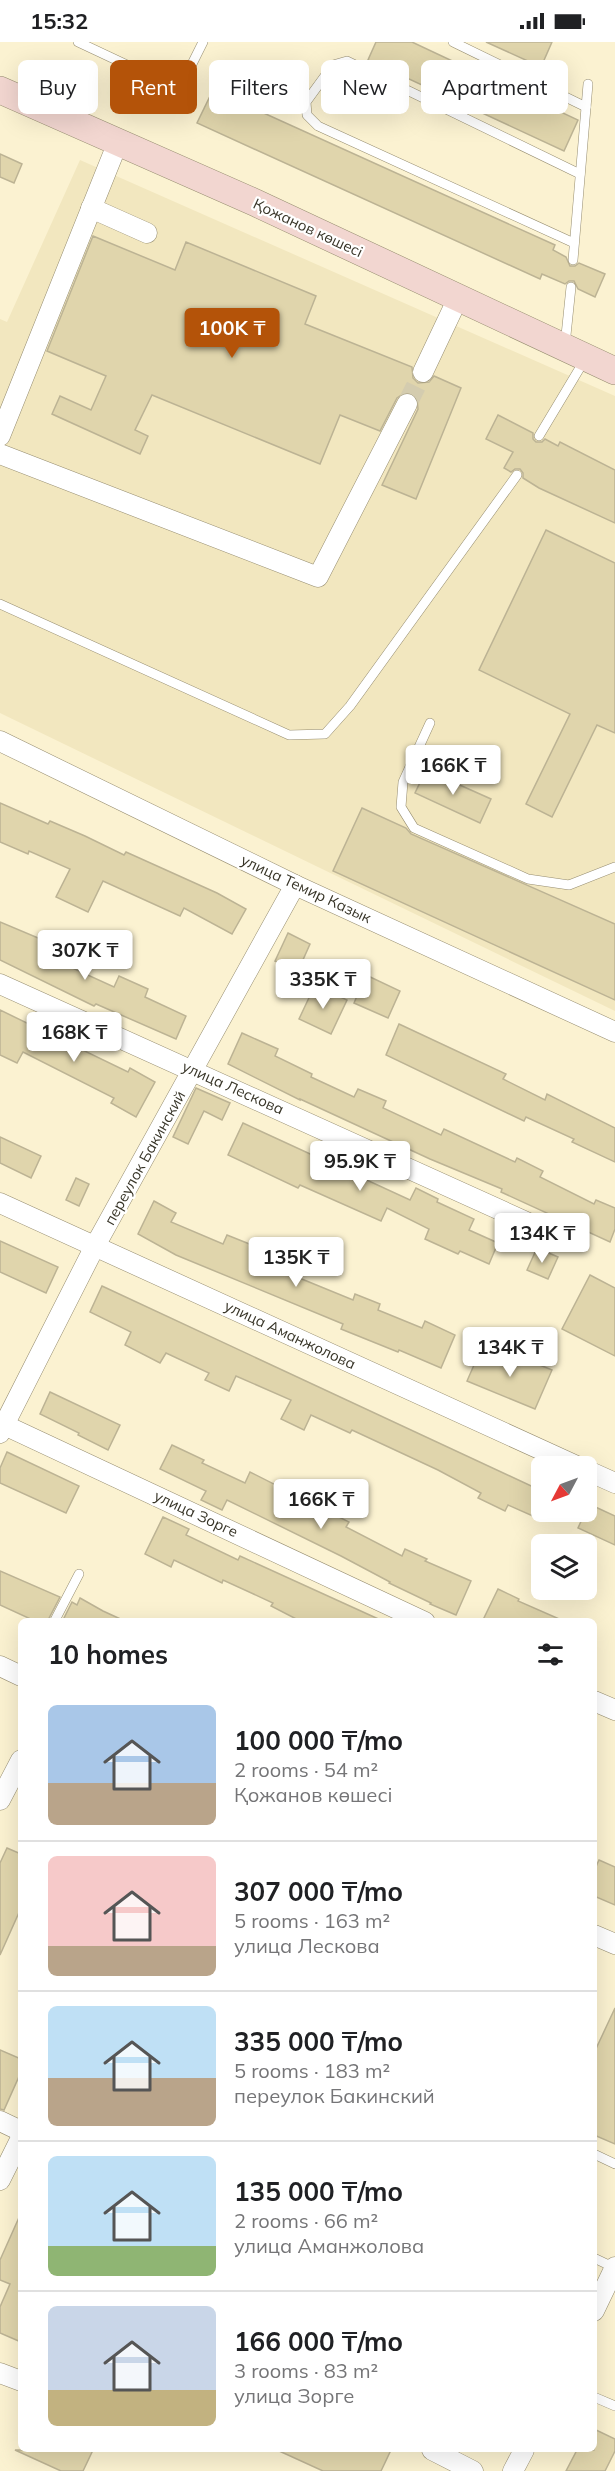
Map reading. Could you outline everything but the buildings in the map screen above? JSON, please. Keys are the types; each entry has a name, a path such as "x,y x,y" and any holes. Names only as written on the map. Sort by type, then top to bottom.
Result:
{"main road":[{"name":"Қожанов көшесі","path":"0,90 615,371"}],"street":[{"path":"0,436 118,142"},
{"path":"91,208 147,233"},
{"path":"423,372 458,298"},
{"path":"0,454 318,577 407,404"},
{"name":"улица Темир Казык","path":"0,741 294,885 615,1032"},
{"name":"переулок Бакинский","path":"2,1427 95,1246 294,885"},
{"name":"улица Лескова","path":"0,984 564,1239"},
{"name":"улица Аманжолова","path":"0,1203 555,1456"},
{"name":"улица Зорге","path":"2,1427 416,1618"},
{"path":"597,1475 615,1483"},
{"path":"0,1666 18,1675"},
{"path":"597,1702 615,1710"},
{"path":"0,1800 18,1766"},
{"path":"597,1936 615,1944"},
{"path":"0,2121 18,2130"},
{"path":"0,2180 18,2144"},
{"path":"597,2305 615,2268"},
{"path":"0,2373 18,2380"},
{"path":"436,2452 473,2471"},
{"path":"513,2471 523,2452"}],"lane":[{"path":"78,42 159,80 184,80 202,42"},
{"path":"453,42 586,107"},
{"path":"574,243 318,126 307,115 306,102 333,65 346,61 580,174"},
{"path":"573,260 588,84"},
{"path":"539,436 575,352 571,287"},
{"path":"0,604 288,735 326,734 350,706 517,475"},
{"path":"430,723 403,782 402,807 414,828 528,879 569,885 615,867"},
{"path":"56,1618 79,1574"},
{"path":"597,2155 615,2164"},
{"path":"597,2259 615,2268"},
{"path":"597,2398 615,2406"}],"shaded area":[{"path":"80,160 615,396 615,1011 0,713 0,319 7,322"}],"tunnel":[{"path":"407,404 423,372"}]}
